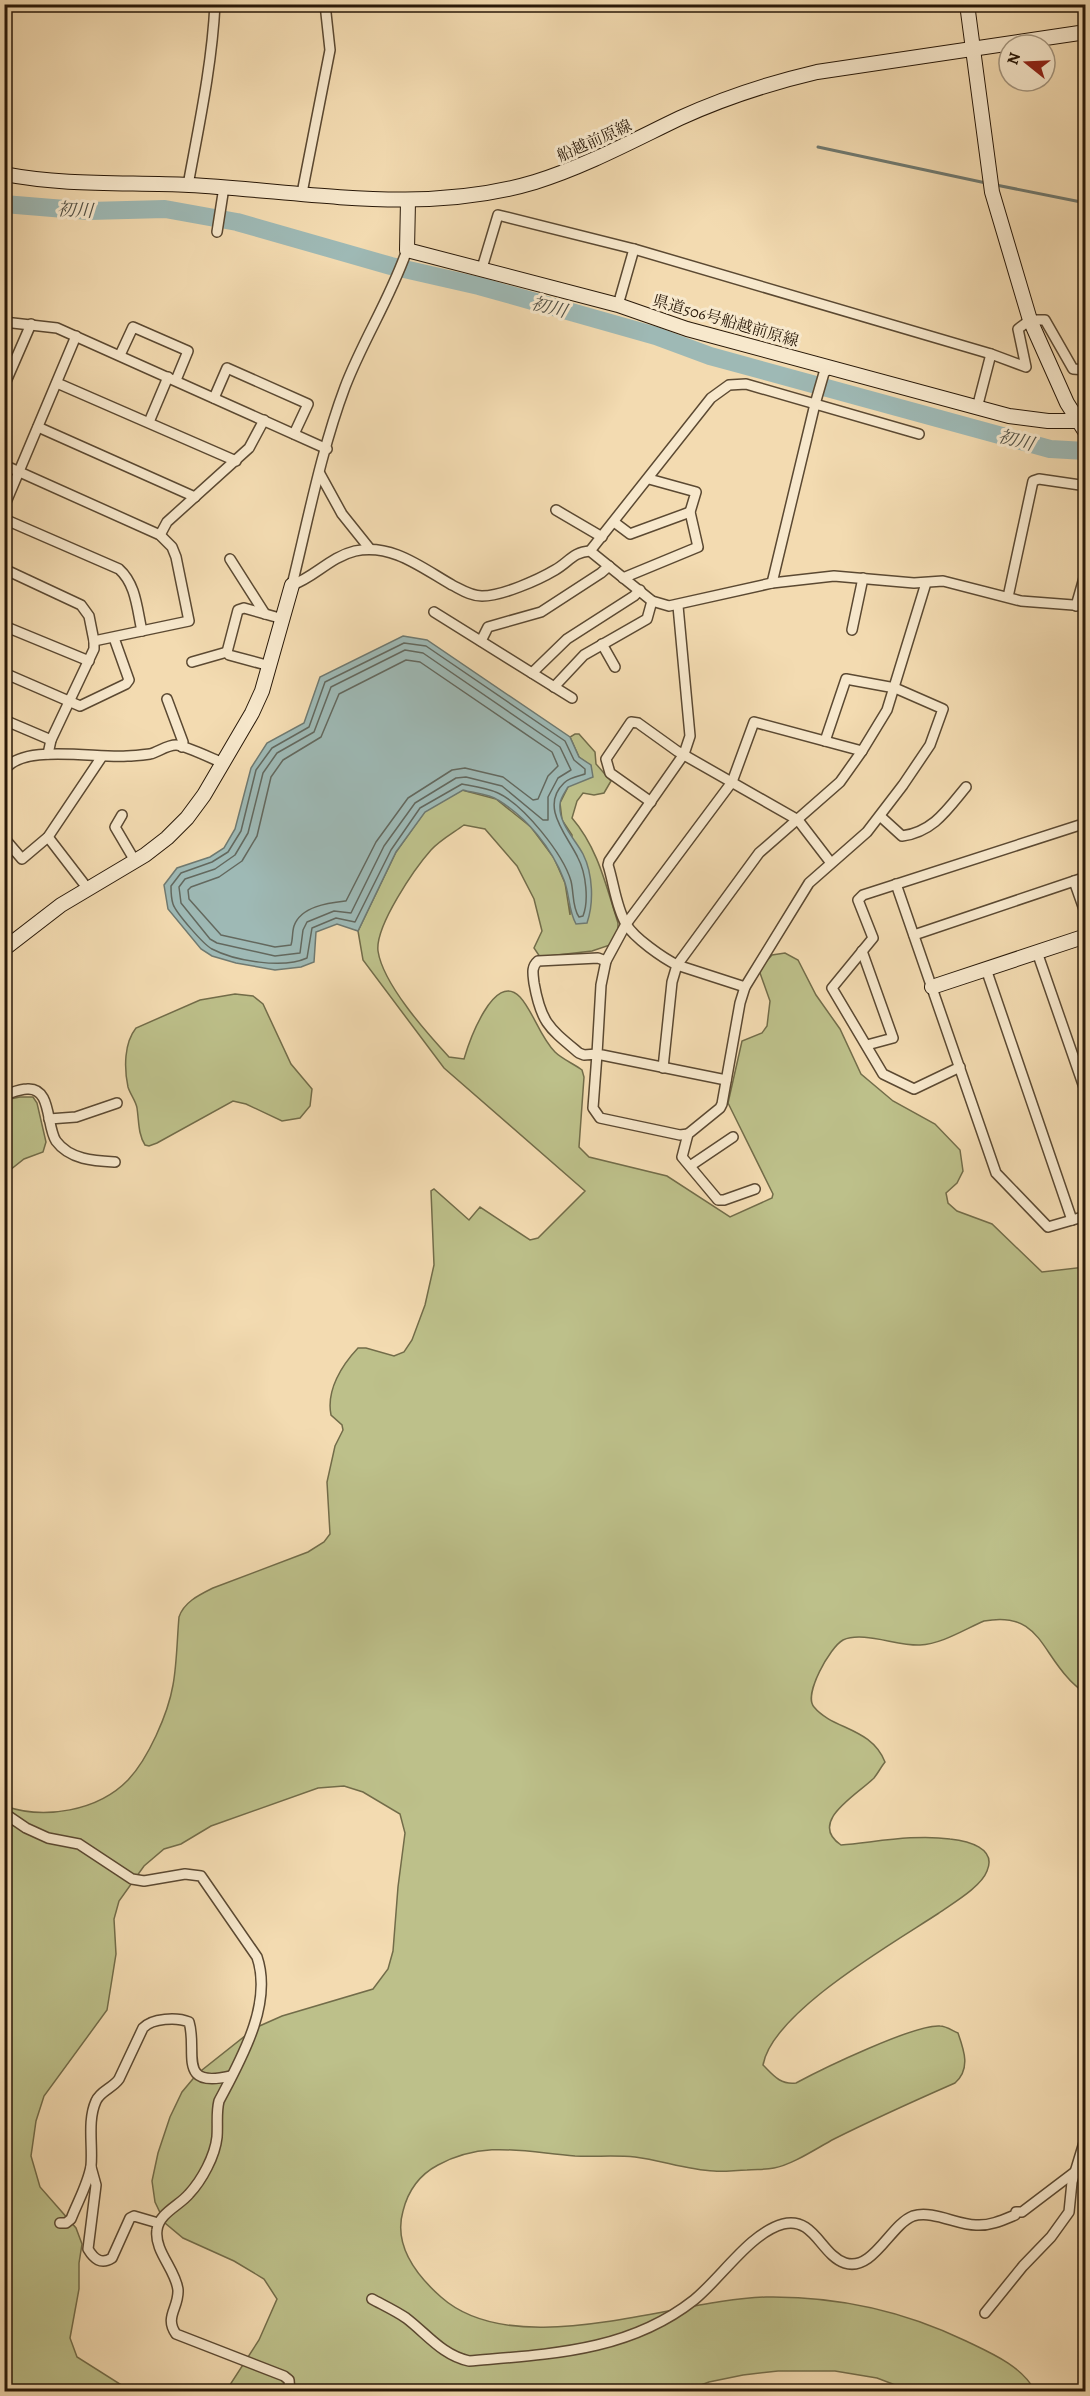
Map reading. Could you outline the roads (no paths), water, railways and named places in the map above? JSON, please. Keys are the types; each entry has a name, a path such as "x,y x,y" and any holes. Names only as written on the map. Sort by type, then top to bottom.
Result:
{"main road":[{"path":"967,4 992,192 1030,320 1067,403 1083,427"},
{"name":"船越前原線","path":"4,174 70,182 224,187 408,201 488,194 536,182 598,159 681,118 776,82 817,72 1086,32"},
{"path":"406,250 408,201"},
{"name":"県道506号船越前原線","path":"406,250 618,305 687,329 827,370 1009,416 1083,427"},
{"path":"4,949 61,905 135,861 168,838 187,818 252,713 270,666 292,585"},
{"path":"932,987 1086,936"}],"street":[{"path":"188,185 205,91 215,4"},
{"path":"302,193 330,50 325,4"},
{"path":"217,232 224,187"},
{"path":"482,268 498,215 633,249 991,354 1026,367 1018,329 1030,320 1045,320 1073,369 1086,370"},
{"path":"618,305 633,249"},
{"path":"292,585 320,474 346,386 395,284 406,250"},
{"path":"4,322 57,328 327,449"},
{"path":"4,386 31,324"},
{"path":"120,356 133,327 188,351 148,422"},
{"path":"4,507 76,336"},
{"path":"977,408 991,354"},
{"path":"214,398 227,368 308,404 294,434"},
{"path":"772,583 804,447 827,370"},
{"path":"57,383 236,461"},
{"path":"590,551 711,398 729,385 746,384 816,402 919,434"},
{"path":"160,535 167,522 249,448 264,420"},
{"path":"38,427 195,497"},
{"path":"4,465 160,535 172,547 176,556 189,621 94,641"},
{"path":"320,474 342,514 370,549"},
{"path":"1008,597 1033,481 1039,478 1080,485 1086,490"},
{"path":"623,578 698,548 690,512 696,492 649,479"},
{"path":"555,510 602,537"},
{"path":"614,522 630,534 690,512"},
{"path":"4,519 119,569 127,576 132,586 142,631"},
{"path":"292,585 303,581 339,556 370,549 394,553 463,590 481,596 538,579 563,566 578,552 590,551 652,601 669,606 678,606 772,583 834,576 926,583 944,581 1008,597 1081,606 1086,572"},
{"path":"230,559 265,614"},
{"path":"481,641 488,627 541,612 602,573 609,566"},
{"path":"4,569 81,605 89,616 94,650 51,740 48,754"},
{"path":"852,630 863,578"},
{"path":"663,1068 672,982 677,965 759,853 840,782 862,751 886,710 926,583"},
{"path":"532,673 567,639 640,590"},
{"path":"554,687 584,655 647,619 652,601"},
{"path":"678,606 690,730 684,754 608,865 626,924 632,932 668,961 745,987"},
{"path":"227,652 238,610 244,608 283,619"},
{"path":"434,612 572,698"},
{"path":"4,626 89,662"},
{"path":"4,673 80,706 126,684 129,680 114,638"},
{"path":"602,644 615,667"},
{"path":"192,662 227,652"},
{"path":"227,652 229,655 270,666"},
{"path":"825,741 846,679 894,688 943,709 930,745 880,816 867,832 803,891 745,987 720,1108 688,1134 680,1135 600,1118 595,1114 593,1108 601,986 606,962 626,924 732,782 754,722 862,751"},
{"path":"166,699 183,742 182,747"},
{"path":"4,720 51,740"},
{"path":"651,802 610,773 606,759 631,722 639,723 684,754 798,820 831,863"},
{"path":"5,769 15,760 48,754 101,758 149,754 176,745 223,762"},
{"path":"4,838 22,859 48,837 101,758"},
{"path":"880,816 902,836 918,834 941,816 966,787"},
{"path":"122,815 115,826 135,861"},
{"path":"960,1067 914,1089 883,1074 832,988 873,938 858,900 863,895 1086,823"},
{"path":"48,837 88,889"},
{"path":"914,935 1086,877"},
{"path":"1074,881 1086,915"},
{"path":"896,884 996,1173 1048,1227 1086,1216"},
{"path":"862,951 893,1038 867,1045"},
{"path":"1037,952 1086,1093"},
{"path":"606,962 598,958 538,961 532,970 539,1007 544,1020 553,1031 584,1055 597,1054 726,1080"},
{"path":"986,969 1072,1220"},
{"path":"4,1095 28,1088 38,1092 46,1102 57,1142 86,1160 115,1162"},
{"path":"49,1119 76,1117 117,1103"},
{"path":"688,1134 682,1156 718,1200 755,1189"},
{"path":"690,1166 733,1137"},
{"path":"4,1813 48,1838 79,1844 132,1879 144,1881 185,1874 201,1876 257,1957 262,1971 259,2014 219,2100 216,2115 217,2137 206,2169 190,2194 158,2223 156,2234 178,2291 170,2320 176,2334 284,2376 289,2380 290,2391"},
{"path":"1086,1902 1086,1910"},
{"path":"158,2223 134,2216 130,2218 112,2258 107,2262 93,2257 88,2249 96,2185 91,2167 95,2102 119,2079 147,2024 174,2019 189,2022 191,2029 190,2059 193,2068 207,2079 230,2076"},
{"path":"985,2313 1023,2266 1051,2237 1069,2212 1071,2187 1086,2136"},
{"path":"60,2223 66,2223 71,2219 91,2167"},
{"path":"372,2299 405,2317 442,2350 457,2358 470,2361 567,2352 602,2345 634,2334 662,2320 692,2301 718,2279 758,2236 768,2229 786,2223 798,2224 810,2230 835,2258 847,2264 861,2263 870,2257 902,2223 915,2216 930,2216 976,2226 993,2223 1015,2215 1016,2212 1022,2212 1076,2171"}],"water":[{"path":"403,636 427,640 570,737 579,757 591,765 593,777 568,787 560,804 564,824 583,854 589,870 591,898 587,923 576,924 559,868 545,845 528,825 509,807 494,798 463,790 425,812 396,852 358,931 337,924 316,932 314,962 301,967 275,970 212,956 201,949 168,909 164,885 177,868 210,857 224,848 235,829 251,768 267,743 304,723 320,677"}],"waterway":[{"path":"818,147 986,183"},
{"path":"996,185 1086,203"},
{"name":"初川","path":"4,204 89,211 165,209 237,222 391,266 479,286 656,336 710,356 1050,449 1086,451"}]}
